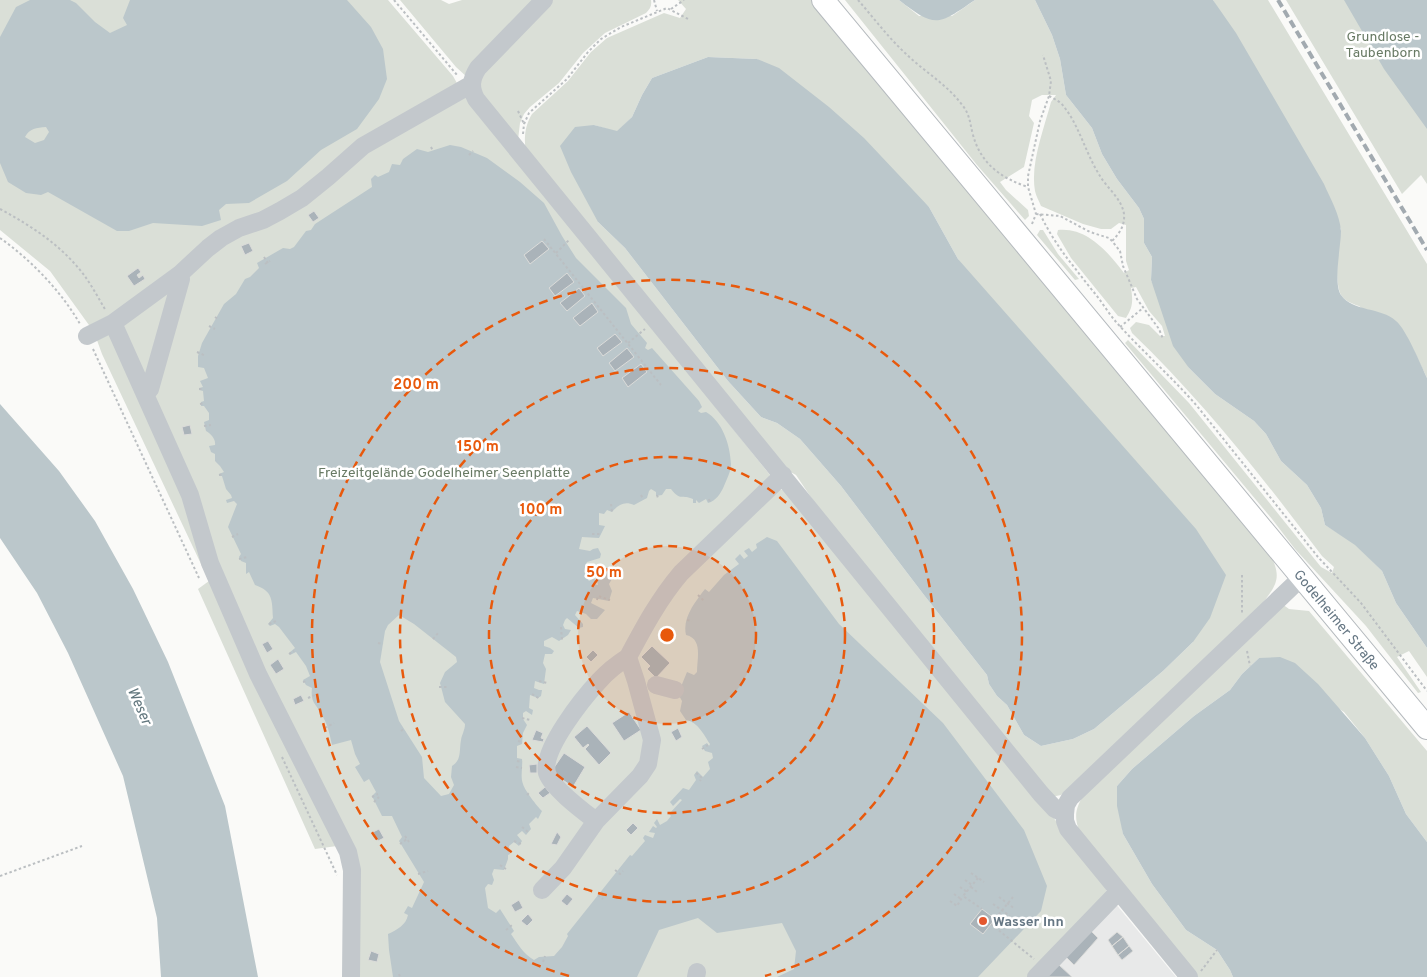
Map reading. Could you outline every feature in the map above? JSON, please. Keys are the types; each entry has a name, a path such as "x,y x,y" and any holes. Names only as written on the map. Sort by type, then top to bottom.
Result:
{"main road":[{"name":"Godelheimer Straße","path":"823,0 1427,728"}],"lane":[{"path":"544,0 478,68 472,78 472,92 476,99 1041,794 1055,809 1065,814"},
{"path":"87,336 113,323 180,274 221,238 280,211 328,178 363,146 472,84"},
{"path":"146,394 150,390 181,279 180,274"},
{"path":"113,323 190,495 210,563 258,674 348,852 352,870 352,977"},
{"path":"596,821 564,794 550,779 546,765 558,736 570,716 598,681 628,657 653,611 676,579 783,475"},
{"path":"1194,975 1118,892 1068,829 1065,821 1066,805 1070,798 1302,577"},
{"path":"542,890 563,868 596,821 640,776 648,764 652,740 628,657"},
{"path":"656,685 675,690"},
{"path":"1036,977 1118,892"}],"path":[{"path":"394,0 455,74 472,84"},
{"path":"654,0 657,11"},
{"path":"671,9 684,0"},
{"path":"858,0 904,52 946,86 963,106 969,116 977,147 984,158 999,174 1010,181 1028,187"},
{"path":"516,149 522,142 524,124 529,113 568,79 577,64 601,38 667,8 690,20"},
{"path":"1034,220 1036,214 1028,187 1028,176 1049,96 1051,81 1043,55"},
{"path":"1049,96 1064,106 1073,119 1100,177 1110,188 1122,207 1124,215 1123,226 1119,234 1112,241"},
{"path":"518,110 524,124"},
{"path":"431,148 434,151"},
{"path":"469,155 473,151"},
{"path":"0,209 37,230 64,253 84,276 113,323"},
{"path":"1036,214 1060,216 1090,232 1109,238 1120,251 1137,299 1159,329 1163,339"},
{"path":"1040,214 1052,239 1066,260 1120,327 1178,384 1197,406 1318,557 1361,603 1427,691"},
{"path":"556,253 574,236"},
{"path":"0,238 37,268 69,307 87,336 199,578"},
{"path":"544,240 661,385"},
{"path":"264,257 268,263"},
{"path":"1120,327 1143,308"},
{"path":"209,326 215,329"},
{"path":"628,343 647,327"},
{"path":"197,352 206,356"},
{"path":"199,389 204,389"},
{"path":"200,404 205,403"},
{"path":"204,426 211,425"},
{"path":"219,475 224,474"},
{"path":"641,495 643,499"},
{"path":"709,499 710,503"},
{"path":"611,504 612,512"},
{"path":"232,537 238,534"},
{"path":"592,534 600,534"},
{"path":"239,560 246,557"},
{"path":"1242,575 1242,614 1248,629"},
{"path":"698,595 704,601"},
{"path":"597,600 598,596 610,600"},
{"path":"269,624 276,620"},
{"path":"687,620 692,621"},
{"path":"561,627 562,640"},
{"path":"433,639 439,632"},
{"path":"378,643 383,644"},
{"path":"289,654 294,651"},
{"path":"303,682 307,681"},
{"path":"539,681 547,683"},
{"path":"439,687 447,687"},
{"path":"532,694 540,698"},
{"path":"308,698 315,695"},
{"path":"522,718 530,720"},
{"path":"325,728 334,722"},
{"path":"401,731 405,728"},
{"path":"518,741 523,742"},
{"path":"702,749 708,745"},
{"path":"282,757 338,879"},
{"path":"517,761 522,762"},
{"path":"516,767 522,768"},
{"path":"696,773 702,778 700,781"},
{"path":"527,795 530,792"},
{"path":"372,797 378,795 374,802"},
{"path":"522,827 528,832"},
{"path":"400,844 406,837 409,842"},
{"path":"514,840 521,844"},
{"path":"0,876 82,846"},
{"path":"508,849 509,854"},
{"path":"500,865 506,869"},
{"path":"615,870 620,874 622,871"},
{"path":"418,874 428,871"},
{"path":"971,873 984,882"},
{"path":"950,901 956,906 978,878"},
{"path":"965,880 977,892"},
{"path":"960,887 967,892"},
{"path":"954,894 961,899"},
{"path":"598,895 603,899"},
{"path":"964,896 982,909"},
{"path":"999,897 1015,909"},
{"path":"1012,897 991,924 1027,953"},
{"path":"993,904 1010,916"},
{"path":"506,930 512,925"},
{"path":"1194,975 1217,950"},
{"path":"544,962 545,956"}],"shaded area":[{"path":"1115,903 1176,977 1045,977"}],"green space":[{"name":"Freizeitgelände Godelheimer Seenplatte","path":"0,0 388,0 453,76 464,96 470,100 770,475 768,481 779,490 786,489 1041,801 1102,882 1108,893 1031,977 349,977 345,863 337,846 315,849 198,589 209,581 102,354 94,332 50,271 0,230"},
{"path":"400,0 441,0 449,4 462,0 540,0 468,78 456,67"},
{"path":"550,0 651,0 651,4 650,9 646,13 605,33 583,53 559,83 530,107 520,123 518,140 481,99 479,73"},
{"path":"678,0 814,0 1265,544 1271,555 1277,578 1272,591 1259,608 1061,795 1051,797 843,545 796,475 787,470 526,154 525,134 532,114 568,81 591,52 607,38 664,13 680,18 686,9","holes":["708,57 757,59 929,207 958,259 1193,642 1163,671 1094,729 1073,739 1041,746 1024,735 1007,705 997,696 989,684 987,675 841,486 800,439 777,423 761,417 728,381 625,248 598,222 594,125 617,132 632,117 652,78"]},
{"path":"845,0 899,0 919,16 952,16 975,0 1035,0 1052,35 1060,59 1066,95 1092,128 1102,154 1117,179 1139,208 1144,219 1144,243 1152,257 1151,280 1189,368 1215,394 1254,421 1266,434 1281,461 1307,485 1321,508 1325,525 1354,543 1382,571 1396,603 1427,648 1427,677 1409,651 1397,657 1421,692 1418,693 1366,626 1295,549 1125,343 1128,340 1189,403 1321,567 1332,573 1334,567 1322,556 1232,441 1132,333 1130,328 1136,322 1149,325 1160,336 1165,336 1162,326 1149,311 1136,287 1131,288 1132,304 1126,318 1118,316 1071,258 1057,234 1058,230 1078,232 1096,242 1124,273 1129,270 1126,261 1126,225 1119,223 1111,229 1101,229 1083,224 1041,206 1037,197 1034,180 1036,158 1051,102 1056,95 1042,95 1032,100 1029,116 1034,123 1024,167 1000,182 1028,210 1029,216 1025,220 977,165"},
{"path":"1213,0 1268,0 1427,264 1427,378 1413,349 1359,306 1343,298 1341,295 1338,286 1337,270 1341,229"},
{"name":"Grundlose - Taubenborn","path":"1286,0 1427,0 1427,184 1421,175 1402,194"},
{"path":"1040,230 1043,230 1058,254 1079,279 1075,280 1037,235"},
{"path":"1282,604 1289,609 1309,611 1427,751 1427,842 1406,814 1389,776 1365,738 1344,712 1259,658 1242,674 1230,690 1194,716 1132,769 1117,786 1123,834 1152,884 1186,930 1217,950 1233,977 1196,977 1080,833 1076,812 1085,792"}],"water":[{"path":"30,0 70,0 76,3 95,22 110,33 127,25 123,18 130,0 347,0 371,27 383,49 387,79 379,99 357,129 321,150 287,181 249,203 226,204 219,210 221,220 202,226 153,223 129,231 117,231 48,192 41,195 26,193 8,182 0,163 0,37 16,7","holes":["46,127 49,132 44,140 35,143 25,137 31,130 36,128"]},
{"path":"899,0 975,0 953,15 937,20 921,16"},
{"path":"1035,0 1213,0 1236,33 1324,184 1339,219 1341,231 1337,273 1341,295 1353,304 1383,313 1396,321 1409,339 1427,378 1427,648 1396,603 1382,571 1355,545 1325,525 1321,508 1307,485 1281,461 1266,434 1254,421 1215,394 1189,368 1173,346 1151,280 1152,257 1144,243 1144,219 1139,208 1117,179 1102,154 1092,128 1066,95 1060,59 1052,35"},
{"path":"1344,0 1427,0 1427,129 1384,69"},
{"path":"708,57 757,59 779,68 829,107 864,138 929,207 958,259 1196,529 1226,575 1210,618 1193,642 1163,671 1094,729 1073,739 1041,746 1024,735 1007,705 997,696 989,684 987,675 841,486 800,439 777,423 761,417 728,381 625,248 598,222 571,172 560,146 575,127 594,125 617,131 632,117 652,78"},
{"path":"450,145 461,147 487,158 520,182 544,203 576,258 626,308 631,324 647,343 645,348 648,350 652,348 699,401 702,407 698,411 701,413 706,412 717,422 727,442 731,464 723,489 711,502 708,503 706,499 699,503 696,500 696,503 693,503 693,499 679,497 671,489 666,489 662,495 656,496 656,492 651,489 647,498 634,505 625,503 612,512 607,510 604,514 599,513 599,525 605,526 599,538 582,537 579,549 590,551 598,548 601,554 600,558 587,562 586,576 589,581 594,578 596,582 594,584 598,585 594,567 606,568 612,579 609,584 612,591 609,601 593,598 591,603 605,610 597,619 591,619 586,614 577,611 575,615 583,624 583,627 579,628 567,618 563,625 565,629 571,630 568,635 559,641 552,637 544,641 544,646 554,651 552,654 545,654 543,663 546,669 544,684 535,681 534,688 542,690 541,696 538,698 530,695 529,708 533,710 532,715 526,711 523,713 523,719 527,725 523,733 522,744 517,746 517,758 522,759 523,784 542,811 538,819 536,817 529,824 531,829 526,835 522,831 517,835 522,841 519,846 514,842 509,846 510,854 508,855 504,870 494,869 492,885 488,884 485,888 488,908 496,913 500,909 514,931 511,934 530,958 534,960 539,957 554,956 562,947 568,936 567,934 630,855 632,856 645,841 643,838 645,835 653,838 655,833 649,832 653,826 657,827 654,823 657,819 660,825 667,821 671,816 669,814 682,800 680,799 673,806 670,802 683,788 689,790 696,780 694,775 697,771 703,777 710,769 708,762 713,758 712,753 705,751 702,746 707,743 709,746 710,744 697,726 686,720 680,711 682,701 678,694 687,672 694,675 697,672 697,645 695,640 686,635 686,622 690,610 705,589 709,592 724,575 739,564 735,559 740,554 744,559 748,556 744,551 749,548 752,552 757,548 756,544 767,537 777,541 839,624 943,723 1024,830 1047,886 1041,911 978,977 777,977 794,969 796,951 782,923 717,933 698,918 659,930 637,977 393,977 388,934 398,929 405,922 408,915 404,913 408,906 412,908 424,882 399,841 402,837 392,816 382,816 372,796 376,792 369,779 364,782 355,767 360,764 351,740 332,745 326,723 313,701 312,688 306,685 303,680 310,676 306,666 296,652 290,655 289,653 295,648 279,627 275,624 270,626 268,624 273,618 270,597 265,590 255,585 249,572 246,574 246,563 241,561 239,557 241,554 228,527 237,504 234,501 227,503 226,500 232,498 226,489 222,476 219,476 219,474 224,472 215,461 215,454 211,452 209,446 215,445 215,441 206,431 204,422 209,420 209,413 204,406 201,406 201,402 204,401 203,391 199,390 199,388 203,387 200,381 208,378 204,368 198,367 198,356 202,343 224,304 236,294 245,279 250,277 259,268 257,263 283,248 290,249 294,247 306,231 311,230 315,224 372,187 371,179 375,175 378,177 389,172 392,164 400,165 403,159 417,149 428,152","holes":["399,615 414,624 456,657 457,662 445,672 440,683 445,702 465,726 459,758 452,766 451,777 454,785 449,794 441,796 424,778 422,757 399,721 380,662 385,631 388,625"]},
{"name":"Weser","path":"0,404 59,471 95,521 133,589 168,662 225,806 258,977 161,977 157,918 123,776 68,653 37,593 0,538"},
{"path":"1280,657 1295,663 1318,684 1365,738 1389,776 1406,814 1427,842 1427,977 1233,977 1217,950 1186,930 1152,884 1123,834 1117,806 1117,786 1132,769 1194,716 1230,690 1242,674 1259,658"}],"building":[{"path":"314,211 319,218 313,222 308,215"},
{"path":"542,241 549,249 530,264 524,255"},
{"path":"249,243 253,251 245,255 241,246"},
{"path":"138,268 141,272 137,275 139,278 143,275 145,279 134,286 127,276"},
{"path":"567,273 574,282 555,296 549,288"},
{"path":"579,288 585,296 567,311 560,303"},
{"path":"592,303 598,312 580,326 573,318"},
{"path":"615,334 622,342 603,356 597,348"},
{"path":"627,348 634,357 615,371 609,363"},
{"path":"641,364 647,372 628,387 622,378"},
{"path":"190,425 192,434 184,435 182,427"},
{"path":"268,641 273,649 267,653 262,644"},
{"path":"652,646 670,663 656,678 647,669 650,666 641,657"},
{"path":"593,650 598,655 591,662 586,657"},
{"path":"278,659 284,669 276,674 270,665"},
{"path":"301,695 304,701 295,705 293,699"},
{"path":"629,712 641,730 624,741 612,723"},
{"path":"587,726 611,753 599,765 585,749 589,745 583,748 574,737"},
{"path":"678,728 682,737 676,741 671,732"},
{"path":"536,730 543,733 541,738 544,739 543,742 532,740"},
{"path":"564,753 585,767 573,787 551,772"},
{"path":"537,764 537,773 530,773 529,765"},
{"path":"545,787 550,793 543,798 538,793"},
{"path":"633,823 638,828 631,835 626,830"},
{"path":"379,829 384,838 378,841 373,832"},
{"path":"557,832 561,837 557,845 551,844"},
{"path":"567,894 573,899 567,906 561,901"},
{"path":"519,900 523,908 515,912 511,905"},
{"name":"Wasser Inn","path":"982,909 995,919 983,934 970,924"},
{"path":"528,914 533,920 527,926 521,921"},
{"path":"1090,930 1098,938 1074,965 1065,956"},
{"path":"1117,932 1123,937 1112,946 1108,940"},
{"path":"1123,937 1129,946 1118,955 1112,946"},
{"path":"1129,946 1133,951 1122,960 1118,955"},
{"path":"371,951 379,954 377,962 368,960"},
{"path":"1058,964 1072,977 1045,977"}],"railway":[{"path":"1278,0 1427,250"}],"place":[{"name":"Wasser Inn","path":"983,921"}]}
